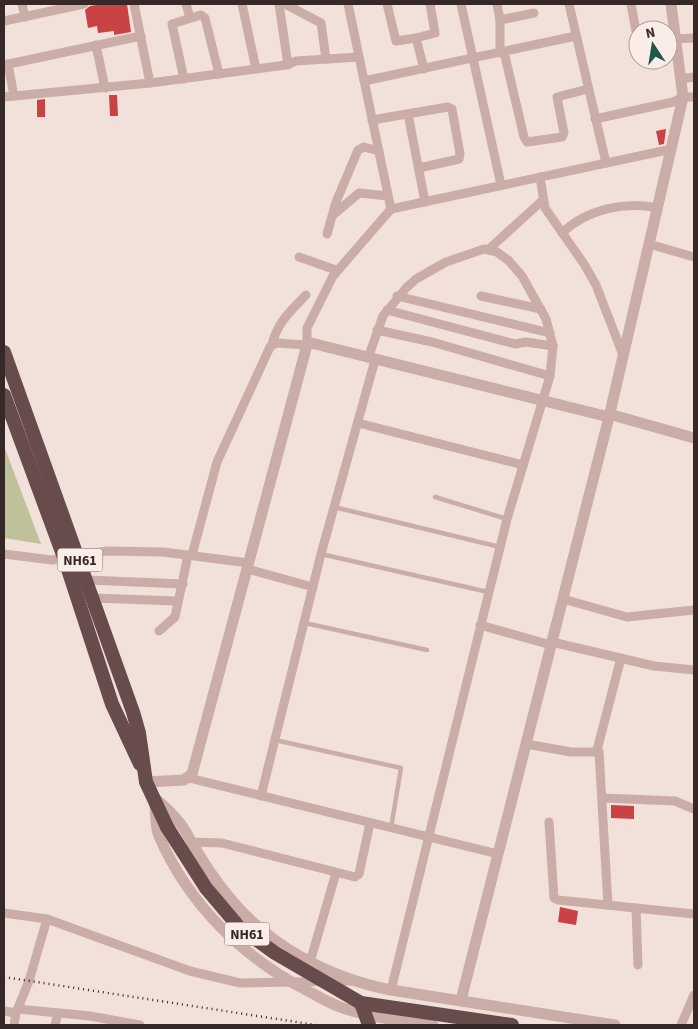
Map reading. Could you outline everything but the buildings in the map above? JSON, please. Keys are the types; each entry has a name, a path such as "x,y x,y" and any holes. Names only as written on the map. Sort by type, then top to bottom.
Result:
{"highway":[{"name":"NH61","path":"4,352 87,580 139,734 145,777"},
{"name":"NH61","path":"4,395 65,560 112,704 125,737 167,827 206,888 239,927 275,953 360,1003 512,1025"},
{"path":"360,1003 369,1025"}],"street":[{"path":"22,4 25,17"},
{"path":"4,21 25,17 55,7 84,4"},
{"path":"134,4 150,83"},
{"path":"186,4 190,18"},
{"path":"242,4 256,69"},
{"path":"279,4 288,65"},
{"path":"285,4 321,23 326,59"},
{"path":"348,4 390,209"},
{"path":"387,4 396,41 435,33 430,4"},
{"path":"462,4 472,59 502,185"},
{"path":"497,4 502,52 524,137 527,142 562,137 564,133 557,97 588,89"},
{"path":"569,4 606,163"},
{"path":"631,4 634,20"},
{"path":"671,4 673,20"},
{"path":"500,20 534,13"},
{"path":"184,79 172,26 173,22 202,15 205,18 219,74"},
{"path":"14,96 6,64 141,36"},
{"path":"364,81 576,36"},
{"path":"416,38 424,69"},
{"path":"678,39 694,38"},
{"path":"96,45 105,88"},
{"path":"4,97 184,79 288,65 296,61 359,57"},
{"path":"461,1000 609,416 672,149 689,97 680,79 678,63"},
{"path":"680,79 694,77"},
{"path":"595,118 674,102 689,97"},
{"path":"372,120 448,107 452,109 460,154 459,159 419,168"},
{"path":"408,114 425,202"},
{"path":"327,234 332,215 358,150 364,147 379,151"},
{"path":"189,778 192,774 307,345 305,336 307,328 336,270 390,209 672,149"},
{"path":"540,176 543,200 547,213 596,286 623,355"},
{"path":"332,215 359,193 388,196"},
{"path":"261,796 321,554 358,423 377,330 387,310 398,296 416,279 446,262 469,253 489,249 543,200"},
{"path":"562,233 574,222 594,213 633,204 658,208"},
{"path":"649,244 694,257"},
{"path":"391,990 488,592 507,519 550,376 553,346 542,309 522,276 508,260 489,249"},
{"path":"299,257 336,270"},
{"path":"159,631 174,619 217,462 272,345 277,328 287,313 306,295"},
{"path":"398,296 550,333"},
{"path":"481,296 542,309"},
{"path":"387,310 515,344 526,342 553,346"},
{"path":"377,330 432,342 550,376"},
{"path":"272,345 311,344 694,438"},
{"path":"358,423 523,465"},
{"path":"4,554 37,560 65,560 108,551 190,555 248,566 314,587"},
{"path":"87,580 156,581 183,584"},
{"path":"93,598 178,601"},
{"path":"563,599 627,616 694,610"},
{"path":"480,625 654,666 694,670"},
{"path":"608,906 600,754 597,750 621,658"},
{"path":"526,744 572,752 597,750"},
{"path":"145,777 189,778 498,854"},
{"path":"153,796 179,822 230,898 254,923 310,962 334,974 391,990 615,1025"},
{"path":"153,796 158,834 185,883 199,902 238,945 292,982 344,1009 433,1025"},
{"path":"603,798 676,801 694,809"},
{"path":"549,822 554,898 608,906 694,914"},
{"path":"191,842 222,843 354,878 358,876 370,823"},
{"path":"310,962 336,873"},
{"path":"636,908 638,965"},
{"path":"4,913 47,919 190,971 240,983 354,981"},
{"path":"14,1025 47,919"},
{"path":"681,1025 694,995"},
{"path":"4,1011 58,1013 90,1021 140,1025"},
{"path":"55,1025 58,1013"}],"lane":[{"path":"435,497 507,519"},
{"path":"334,507 500,547"},
{"path":"321,554 488,592"},
{"path":"305,623 428,650"},
{"path":"275,740 401,768 390,828"}],"green space":[{"path":"4,446 41,544 4,538"}],"railway":[{"path":"4,977 316,1025"}]}
